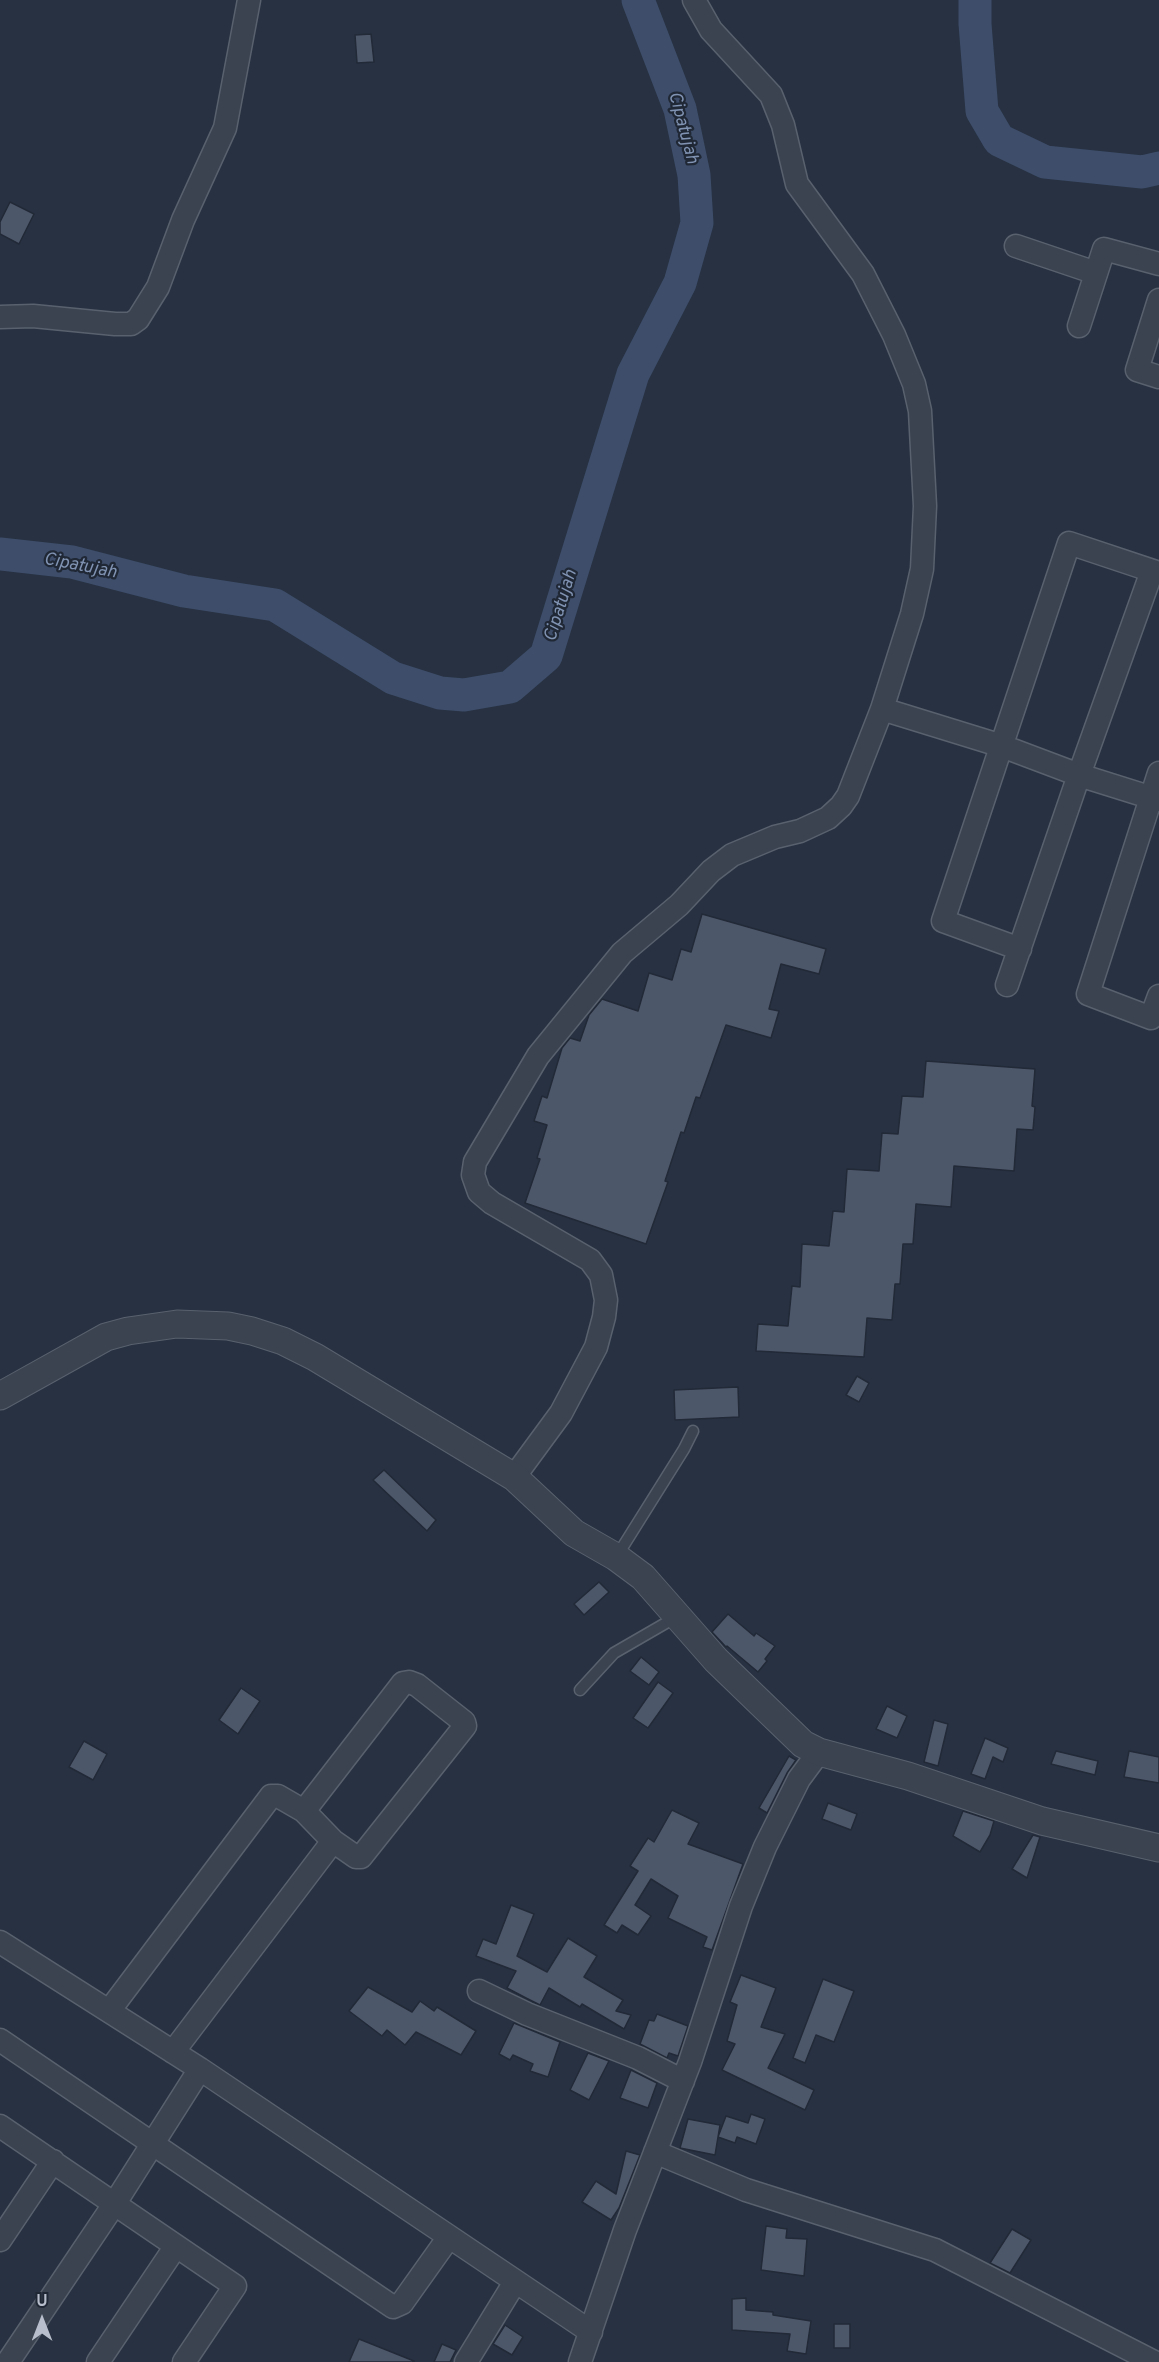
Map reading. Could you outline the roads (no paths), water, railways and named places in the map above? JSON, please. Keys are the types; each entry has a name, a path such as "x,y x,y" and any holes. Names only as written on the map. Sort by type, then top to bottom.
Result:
{"street":[{"path":"0,317 26,315 115,324 131,324 138,319 158,287 183,220 225,128 249,0"},
{"path":"514,1477 561,1413 596,1347 606,1300 601,1275 590,1260 492,1203 478,1192 473,1175 475,1162 538,1056 622,953 679,905 711,871 732,855 775,837 800,831 828,818 841,806 848,796 882,709 912,614 922,569 925,506 917,394 889,322 863,274 797,184 783,125 771,95 711,30 694,0"},
{"path":"1016,246 1096,273"},
{"path":"1079,326 1104,249 1159,264"},
{"path":"1159,300 1137,370 1159,378"},
{"path":"1007,985 1020,950 1079,775 1156,572 1069,543 943,921 1020,950"},
{"path":"882,709 1002,746 1079,775 1155,799"},
{"path":"1159,773 1155,799 1088,994 1151,1018 1159,996"},
{"path":"0,1396 106,1337 146,1328 177,1324 228,1326 273,1338 315,1357 514,1477 574,1533 616,1557 643,1577 716,1660 803,1744 819,1752 908,1776 1042,1821 1159,1848"},
{"path":"109,2011 271,1796 278,1796 304,1811 333,1841 356,1857 362,1857 465,1726 464,1722 417,1685 410,1682 403,1683 304,1811"},
{"path":"580,2362 625,2230 683,2081 749,1886 765,1847 799,1779 819,1752"},
{"path":"172,2052 333,1841"},
{"path":"0,1942 200,2069 591,2332"},
{"path":"479,1991 527,2014 638,2058 683,2081"},
{"path":"0,2040 393,2307 402,2303 449,2237"},
{"path":"8,2362 115,2203 200,2069"},
{"path":"0,2126 235,2286 184,2362"},
{"path":"655,2152 746,2190 935,2250 1154,2362"},
{"path":"0,2240 53,2161"},
{"path":"98,2362 176,2246"},
{"path":"466,2362 515,2282"}],"lane":[{"path":"616,1557 693,1431"},
{"path":"580,1690 614,1653 678,1616"}],"waterway":[{"name":"Cipatujah","path":"0,554 72,562 184,591 275,605 393,678 440,693 464,695 510,687 546,656 633,374 680,283 697,223 694,175 680,109 638,0"},
{"name":"Cipatujah","path":"975,0 982,111 999,140 1045,162 1142,172 1159,168"}]}
